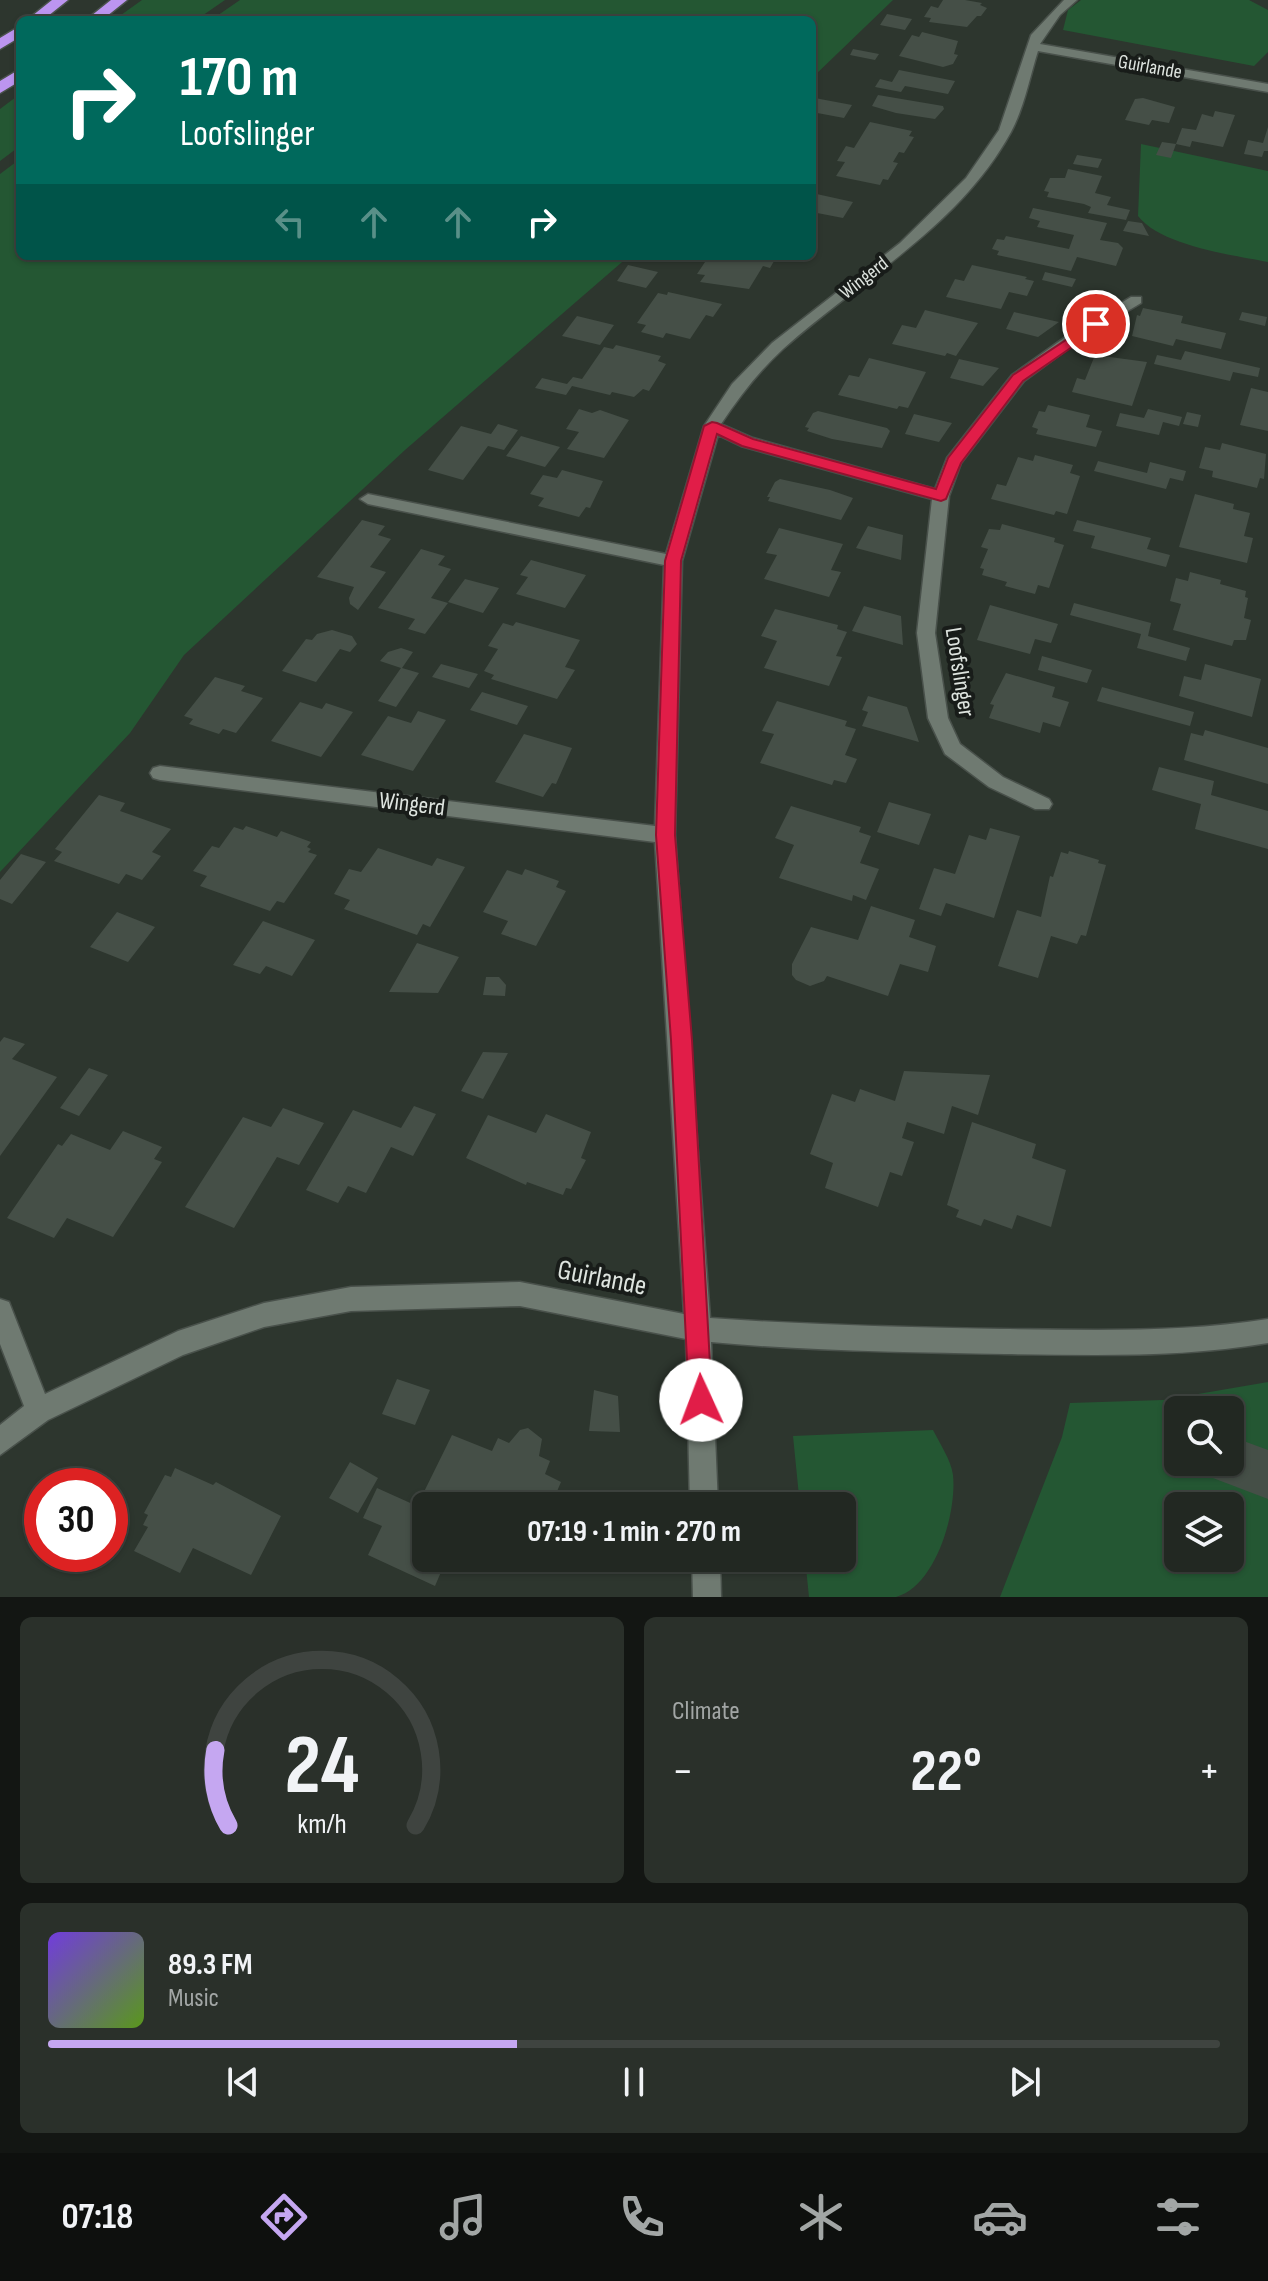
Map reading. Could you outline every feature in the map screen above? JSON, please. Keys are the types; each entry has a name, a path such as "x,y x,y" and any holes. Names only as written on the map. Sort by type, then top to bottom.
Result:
{"highway":[{"path":"39,16 61,0"},
{"path":"98,16 120,0"}],"street":[{"name":"Wingerd","path":"704,1492 698,1329 665,835 673,561 712,426 738,387 777,346 905,246 971,181 1006,130 1033,46 1044,25 1071,0"},
{"name":"Guirlande","path":"1033,46 1268,88"},
{"name":"Loofslinger","path":"1042,804 996,782 952,749 938,718 926,633 941,496 953,462 1018,378 1076,336 1136,300"},
{"path":"712,426 747,442 941,496"},
{"path":"368,499 673,561"},
{"name":"Wingerd","path":"160,773 665,835"},
{"name":"Guirlande","path":"0,1442 39,1411 178,1344 264,1315 351,1299 520,1294 698,1329 808,1338 1125,1343 1219,1339 1268,1331"},
{"path":"0,1311 39,1411"},
{"path":"706,1572 707,1597"}],"green space":[{"path":"142,0 225,0 202,16 120,16"},
{"path":"240,0 893,0 816,74 816,16 217,16"},
{"path":"1081,0 1249,0 1268,10 1268,52 1254,66 1063,30 1068,10"},
{"path":"16,97 16,149 0,161 0,109"},
{"path":"1141,144 1268,171 1268,262 1180,242 1163,235 1138,216"},
{"path":"16,162 16,260 624,260 405,450 184,655 130,733 0,872 0,174"},
{"path":"1268,1382 1268,1597 1000,1597 1062,1437 1070,1403 1164,1400 1164,1476 1244,1476 1244,1396 1186,1396"},
{"path":"933,1430 953,1475 951,1508 933,1563 910,1590 896,1597 809,1597 806,1572 856,1572 856,1492 799,1492 793,1436"}],"building":[{"path":"943,0 982,3 980,5 987,8 967,27 929,22 931,18 924,17 931,6 938,8"},
{"path":"887,14 912,19 905,30 880,25"},
{"path":"922,32 958,41 954,54 958,55 953,64 943,67 899,56 912,35 919,37"},
{"path":"853,49 879,54 875,60 850,55"},
{"path":"899,70 955,81 948,94 905,86 901,92 875,87 880,79 892,82"},
{"path":"878,95 943,106 944,109 935,119 896,113 872,106"},
{"path":"816,98 852,105 844,118 816,113"},
{"path":"1143,98 1175,107 1169,123 1152,120 1149,125 1125,120 1135,99"},
{"path":"1215,111 1235,115 1223,147 1192,141 1190,147 1176,144 1182,128 1196,130 1202,114 1213,117"},
{"path":"870,122 912,131 909,136 914,137 904,153 899,152 893,162 898,163 888,180 883,179 880,185 836,176 845,162 837,161 846,146 854,148"},
{"path":"1268,127 1268,151 1264,151 1262,157 1244,154 1248,140 1263,143"},
{"path":"1162,142 1176,144 1171,158 1156,155"},
{"path":"1077,155 1102,159 1098,168 1073,164"},
{"path":"1068,169 1102,176 1095,193 1111,197 1107,205 1130,210 1126,220 1088,213 1091,207 1084,204 1047,197 1049,192 1044,191 1050,178 1065,178"},
{"path":"816,194 853,202 843,218 816,213"},
{"path":"1033,208 1107,223 1100,240 1118,243 1123,248 1116,266 1077,257 1071,271 997,255 999,251 992,249 997,239 1004,240 1006,236 1069,249 1074,235 1037,227 1040,221 1029,218"},
{"path":"1128,221 1142,223 1149,236 1123,231"},
{"path":"706,260 775,260 770,268 763,266 749,289 700,282 705,275 697,274"},
{"path":"628,265 658,272 646,288 617,281"},
{"path":"972,265 1034,281 1027,296 1009,292 1001,309 946,297 955,279 964,281"},
{"path":"1045,272 1076,279 1072,287 1042,280"},
{"path":"668,292 722,304 713,317 706,315 690,339 666,333 663,338 641,332 646,325 637,323 658,293 667,295"},
{"path":"1143,308 1183,316 1181,323 1226,333 1221,349 1176,339 1173,346 1132,336 1137,315 1140,316"},
{"path":"925,310 978,323 956,356 892,344 902,325 916,328"},
{"path":"1014,312 1059,322 1038,337 1006,329"},
{"path":"1242,312 1267,317 1265,326 1239,320"},
{"path":"577,316 614,325 600,345 562,336"},
{"path":"616,345 661,356 658,361 666,364 649,391 643,389 634,397 572,386 566,395 535,388 542,378 567,384 573,377 582,379 604,347 613,349"},
{"path":"1185,351 1260,368 1258,377 1233,372 1230,381 1154,364 1157,355 1181,360"},
{"path":"1095,355 1147,362 1132,406 1072,392 1077,378 1085,380"},
{"path":"869,358 926,372 908,408 899,406 897,409 838,395 849,375 859,377"},
{"path":"959,359 999,368 983,386 950,378"},
{"path":"1251,388 1268,392 1268,431 1240,425"},
{"path":"1048,405 1090,415 1086,427 1102,431 1096,447 1036,434 1038,429 1032,427 1039,411 1045,412"},
{"path":"579,409 592,413 600,410 629,420 604,458 567,449 579,432 566,429"},
{"path":"1148,409 1182,417 1179,426 1163,422 1159,435 1116,426 1120,413 1144,418"},
{"path":"818,411 890,431 882,448 832,439 807,431 809,428 805,427 813,413"},
{"path":"1187,412 1201,415 1198,427 1183,424"},
{"path":"914,414 952,423 939,442 905,434"},
{"path":"498,424 518,430 504,450 488,446 463,480 428,470 461,426 491,434"},
{"path":"521,436 560,447 545,467 506,456"},
{"path":"1222,443 1266,454 1264,479 1260,478 1257,488 1212,477 1213,471 1199,468 1205,447 1220,450"},
{"path":"1035,455 1073,465 1070,473 1080,476 1067,514 1056,511 1054,515 991,499 997,484 1006,486 1018,457 1033,461"},
{"path":"1098,461 1147,473 1150,462 1186,471 1183,481 1170,478 1166,489 1094,471"},
{"path":"562,470 603,481 590,508 586,507 579,517 538,506 544,498 530,494 543,475 557,478"},
{"path":"780,479 853,498 841,520 768,501 775,482"},
{"path":"1195,494 1234,504 1233,509 1250,513 1244,536 1253,538 1247,563 1179,547"},
{"path":"362,520 385,526 378,535 391,539 370,567 386,572 358,610 350,604 354,587 317,577"},
{"path":"1077,520 1151,538 1147,549 1170,555 1166,567 1091,548 1095,536 1073,531"},
{"path":"1002,524 1055,538 1054,542 1064,545 1049,588 1038,585 1035,594 1005,586 1007,582 982,575 984,569 980,568 988,549 981,547 989,529 1000,530"},
{"path":"868,526 903,535 901,560 856,548"},
{"path":"779,528 843,544 831,570 841,572 829,597 764,579 777,555 766,553"},
{"path":"421,549 445,556 438,565 451,569 431,598 448,603 425,634 408,629 415,619 378,608"},
{"path":"531,560 586,575 565,608 516,594 528,577 520,575"},
{"path":"1190,572 1246,591 1245,597 1248,598 1244,618 1251,620 1246,640 1234,640 1232,646 1173,630 1181,604 1170,601 1176,578 1188,581"},
{"path":"465,579 499,588 483,613 448,602"},
{"path":"1074,603 1151,623 1148,636 1190,648 1186,661 1137,648 1141,634 1070,615"},
{"path":"990,605 1058,624 1051,643 1035,639 1030,654 977,640"},
{"path":"864,606 901,616 903,645 852,631"},
{"path":"775,609 838,625 837,629 847,632 836,656 842,657 829,686 764,668 777,641 761,636"},
{"path":"516,622 580,640 565,667 575,670 557,699 491,679 494,675 484,671 498,649 488,646 503,623 513,626"},
{"path":"332,630 352,636 357,644 350,652 340,649 316,682 282,671 306,639 312,640 317,634"},
{"path":"401,648 413,652 402,668 419,673 396,707 378,701 401,668 380,661 388,652"},
{"path":"1042,656 1092,670 1087,683 1038,670"},
{"path":"441,664 478,674 469,688 432,677"},
{"path":"1205,664 1261,679 1252,717 1179,696 1184,676 1201,680"},
{"path":"1006,673 1055,687 1052,697 1069,702 1060,727 1043,722 1040,733 989,718 994,705 990,704"},
{"path":"215,677 245,686 241,691 263,698 236,733 223,729 219,734 189,724 193,719 184,716"},
{"path":"1102,687 1194,712 1190,726 1097,701"},
{"path":"482,692 528,706 517,725 470,710"},
{"path":"868,696 907,707 919,742 862,726 868,712 862,710"},
{"path":"777,701 847,721 845,726 856,729 845,755 857,759 846,783 834,780 832,785 760,763 774,734 762,731"},
{"path":"300,702 322,709 326,703 353,712 321,757 271,741"},
{"path":"418,711 446,720 413,771 361,755 388,716 411,723"},
{"path":"1205,730 1268,748 1268,784 1184,760 1191,733 1203,736"},
{"path":"524,734 572,748 556,784 552,783 543,797 495,782"},
{"path":"1159,767 1214,781 1211,795 1268,811 1268,849 1195,829 1201,804 1152,790"},
{"path":"99,795 125,803 120,811 171,829 152,852 161,856 142,880 126,874 119,884 54,861 62,852 55,849"},
{"path":"889,802 931,814 919,845 877,832"},
{"path":"791,806 861,827 859,832 871,836 860,863 879,869 866,900 853,895 852,901 779,878 794,845 775,838"},
{"path":"246,826 277,837 281,831 311,842 308,852 317,855 284,903 277,901 270,911 200,886 207,876 193,871 212,846 219,848 234,827 243,830"},
{"path":"990,828 1020,836 994,918 946,903 941,916 919,909 934,868 955,874 969,835 986,840"},
{"path":"378,848 432,866 437,858 465,867 430,927 423,924 417,935 344,909 350,900 334,894 349,869 361,872"},
{"path":"1069,851 1106,865 1086,936 1081,935 1077,944 1051,936 1038,978 998,966 1017,910 1041,917 1050,876 1053,877 1061,852 1068,854"},
{"path":"21,854 46,862 12,904 0,899 0,880"},
{"path":"525,869 559,881 556,887 566,891 536,946 501,934 508,921 483,912 507,870 522,875"},
{"path":"871,906 915,920 909,937 936,946 928,972 900,964 888,996 827,976 824,981 810,986 796,980 792,975 792,964 811,927 858,940"},
{"path":"117,912 155,927 128,962 90,947"},
{"path":"263,921 315,940 292,976 266,966 260,974 233,965"},
{"path":"417,943 459,957 438,993 389,992"},
{"path":"486,977 499,977 506,985 505,996 483,995"},
{"path":"4,1037 25,1044 12,1059 57,1077 0,1156 0,1042"},
{"path":"483,1052 508,1053 483,1099 461,1091"},
{"path":"89,1068 108,1075 79,1116 60,1108"},
{"path":"904,1071 990,1075 978,1115 952,1106 944,1134 907,1122 902,1138 914,1142 902,1176 890,1172 878,1207 825,1188 833,1163 810,1154 832,1094 855,1102 860,1089 895,1101"},
{"path":"414,1106 436,1114 413,1156 391,1147 366,1193 348,1186 338,1203 306,1190 353,1110 401,1128"},
{"path":"283,1108 324,1123 299,1165 277,1157 234,1228 185,1207 243,1117 271,1127"},
{"path":"546,1114 591,1132 581,1158 586,1160 571,1189 566,1188 563,1195 527,1182 526,1185 466,1158 488,1115 536,1133"},
{"path":"972,1122 1036,1144 1032,1158 1066,1170 1051,1227 1017,1215 1012,1229 984,1219 981,1226 956,1217 959,1210 947,1205"},
{"path":"123,1131 162,1147 154,1159 162,1162 113,1237 67,1218 54,1238 7,1218 58,1144 62,1146 71,1134 110,1150"},
{"path":"397,1379 430,1390 415,1425 382,1414"},
{"path":"594,1390 618,1396 620,1432 589,1431"},
{"path":"528,1428 542,1439 539,1456 550,1461 545,1474 561,1482 557,1492 424,1492 452,1435 492,1451 498,1438 509,1443 520,1430"},
{"path":"1244,1441 1268,1450 1268,1499 1213,1478 1244,1476"},
{"path":"350,1462 378,1478 358,1513 329,1498"},
{"path":"175,1468 213,1485 216,1482 281,1516 251,1575 193,1548 180,1573 134,1551 148,1527 143,1525 148,1515 144,1513 165,1475 171,1477"},
{"path":"377,1488 412,1504 412,1572 441,1572 435,1586 368,1555 382,1526 363,1518"}],"route":[{"path":"701,1400 681,1040 665,835 673,561 712,426 747,442 941,496 953,462 1018,378 1096,324"}]}
